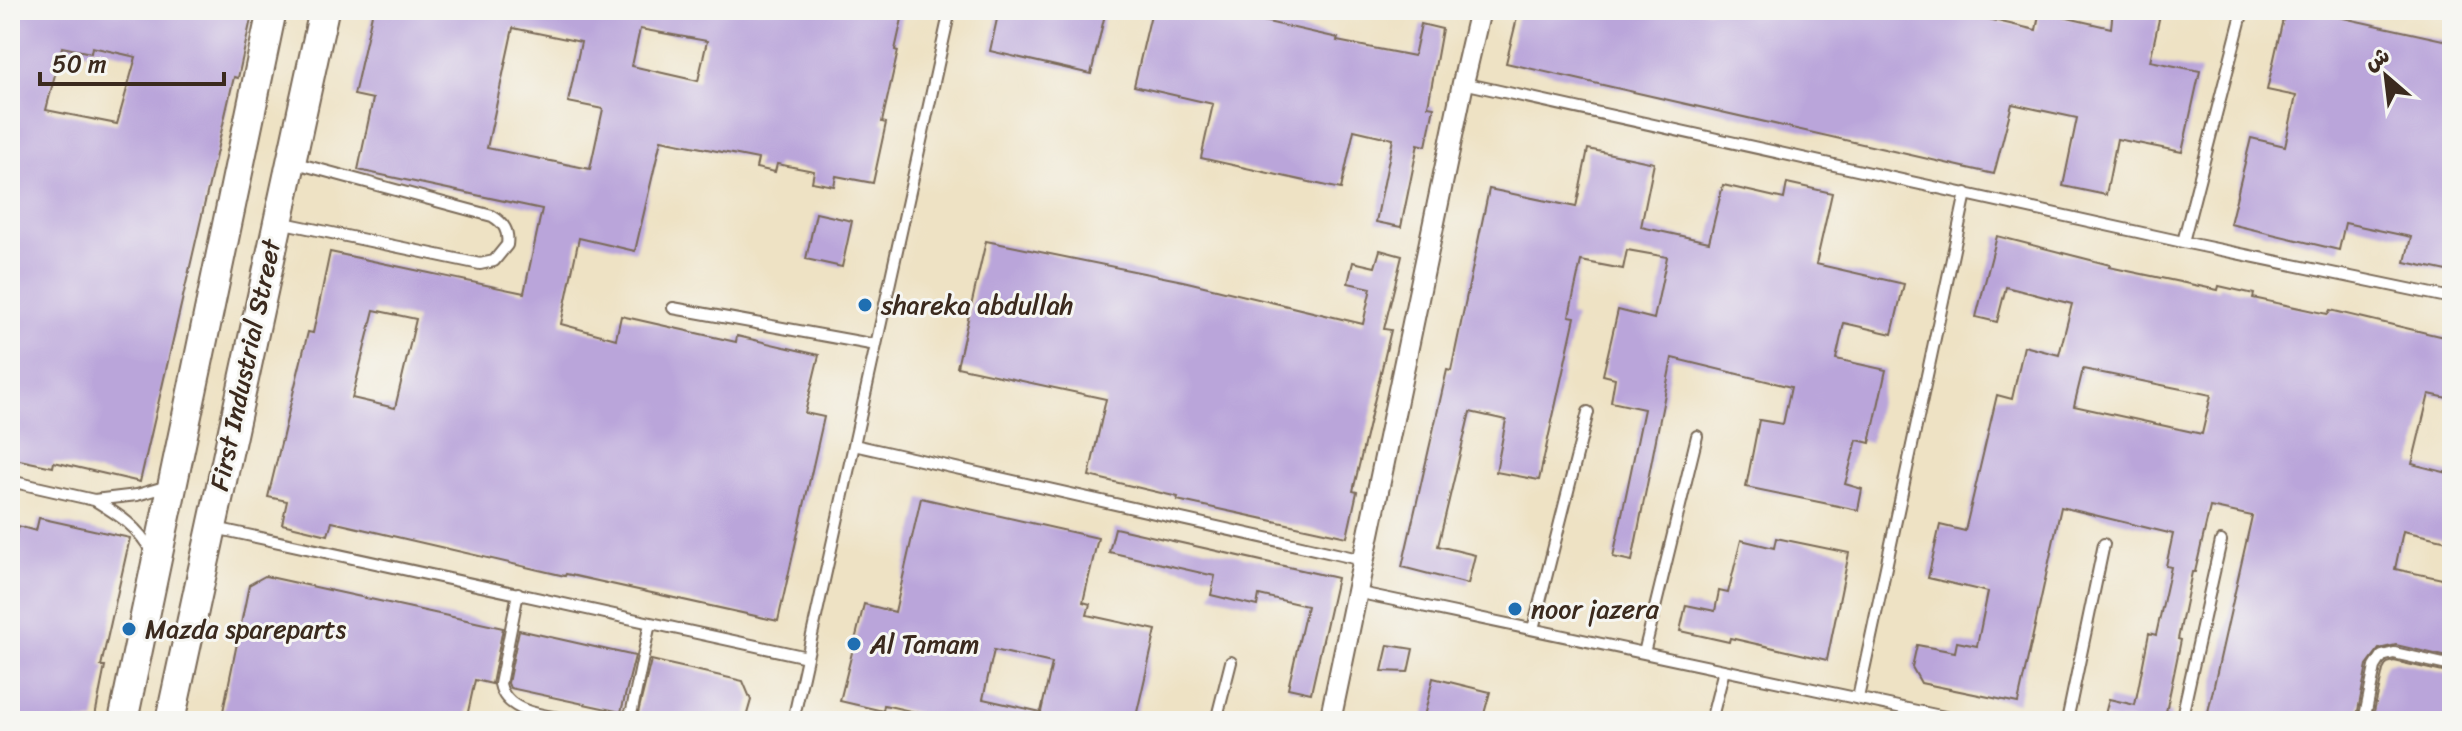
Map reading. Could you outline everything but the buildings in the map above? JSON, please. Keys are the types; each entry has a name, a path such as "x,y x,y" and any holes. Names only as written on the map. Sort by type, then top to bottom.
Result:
{"main road":[{"name":"First Industrial Street","path":"123,721 272,10"},
{"name":"First Industrial Street","path":"170,721 324,10"}],"street":[{"path":"1330,721 1480,10"}],"lane":[{"path":"793,721 950,10"},
{"path":"2183,242 2243,10"},
{"path":"1463,83 2183,242 2452,298"},
{"path":"277,222 480,264 494,261 507,245 507,231 492,216 290,162"},
{"path":"1858,698 1966,193"},
{"path":"673,308 876,345"},
{"path":"1533,629 1588,412"},
{"path":"1644,653 1697,436"},
{"path":"854,445 1363,560"},
{"path":"10,481 94,500 125,519 139,532 156,562"},
{"path":"94,500 137,495 174,485"},
{"path":"210,527 807,657"},
{"path":"2181,721 2221,541"},
{"path":"2067,721 2104,544"},
{"path":"1356,592 1964,721"},
{"path":"518,593 500,684 502,693 514,706 575,721"},
{"path":"625,721 632,710 650,623"},
{"path":"2364,721 2375,667 2382,656 2394,653 2452,666"},
{"path":"1216,721 1231,662"},
{"path":"1711,721 1724,670"}],"place":[{"name":"shareka abdullah","path":"865,305"},
{"name":"noor jazera","path":"1515,609"},
{"name":"Mazda spareparts","path":"129,629"},
{"name":"Al Tamam","path":"854,644"}]}
